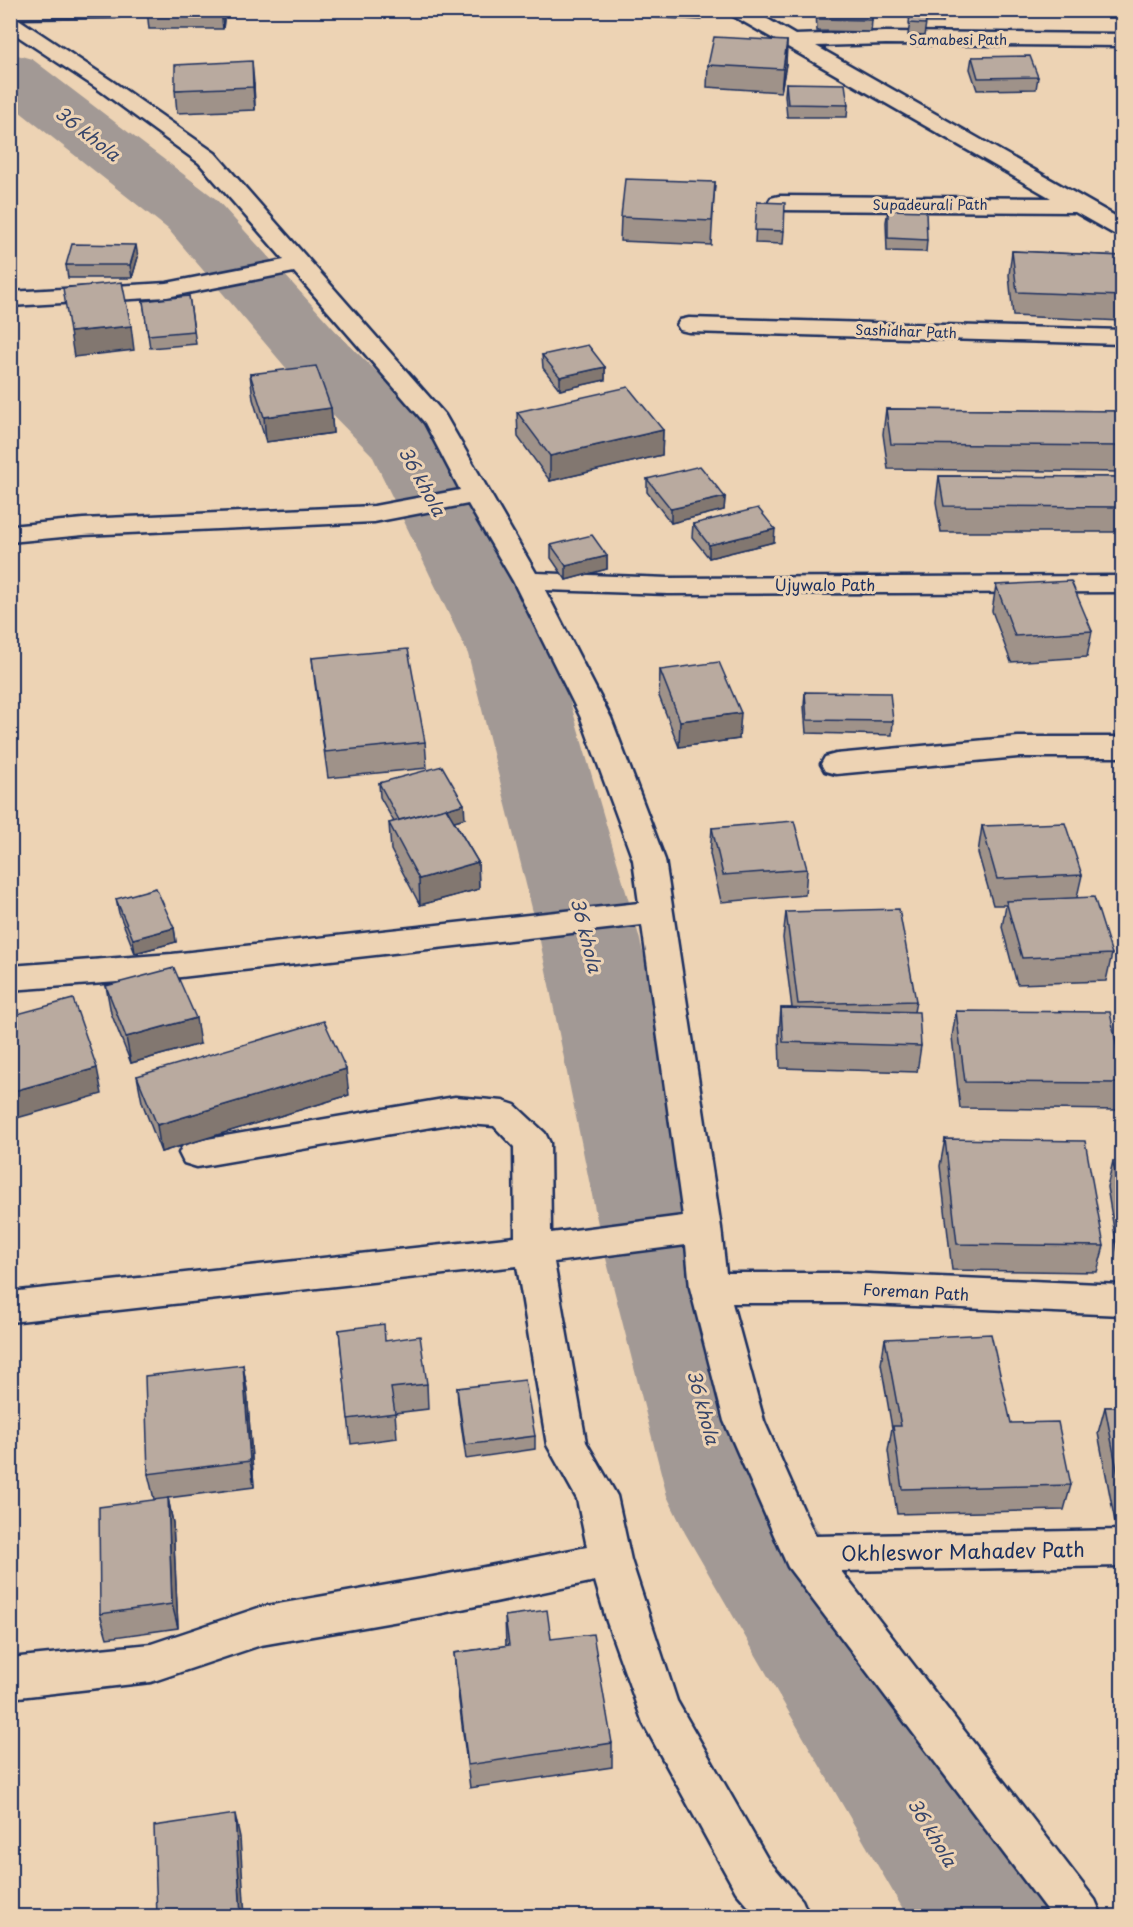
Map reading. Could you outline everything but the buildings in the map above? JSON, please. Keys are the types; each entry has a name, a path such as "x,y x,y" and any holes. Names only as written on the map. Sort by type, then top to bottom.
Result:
{"street":[{"path":"737,10 1122,229"},
{"path":"10,12 115,11"},
{"path":"10,22 105,85 207,158 436,420 469,496 527,581 596,718 650,860 703,1228 709,1288 744,1421 803,1554 1078,1917"},
{"name":"Samabesi Path","path":"793,41 886,38 1122,40"},
{"name":"Supadeurali Path","path":"779,203 1082,205"},
{"path":"10,299 167,290 228,280 269,269 301,264"},
{"name":"Sashidhar Path","path":"689,325 1122,337"},
{"path":"10,534 83,527 374,514 469,496"},
{"name":"Ujywalo Path","path":"527,581 668,586 1122,584"},
{"path":"836,764 1018,747 1122,747"},
{"path":"10,978 110,973 552,921 657,912"},
{"path":"197,1153 455,1110 503,1114 532,1143 542,1249 567,1445 597,1496 610,1560 628,1623 658,1709 752,1876 786,1917"},
{"path":"10,1307 542,1249 703,1228"},
{"name":"Foreman Path","path":"709,1288 845,1288 1122,1300"},
{"name":"Okhleswor Mahadev Path","path":"803,1554 1122,1548"},
{"path":"10,1678 151,1663 261,1626 433,1596 610,1560"}],"waterway":[{"name":"36 khola","path":"10,72 192,214 314,353 407,445 512,654 589,936 657,1239 728,1496 985,1916"}]}
